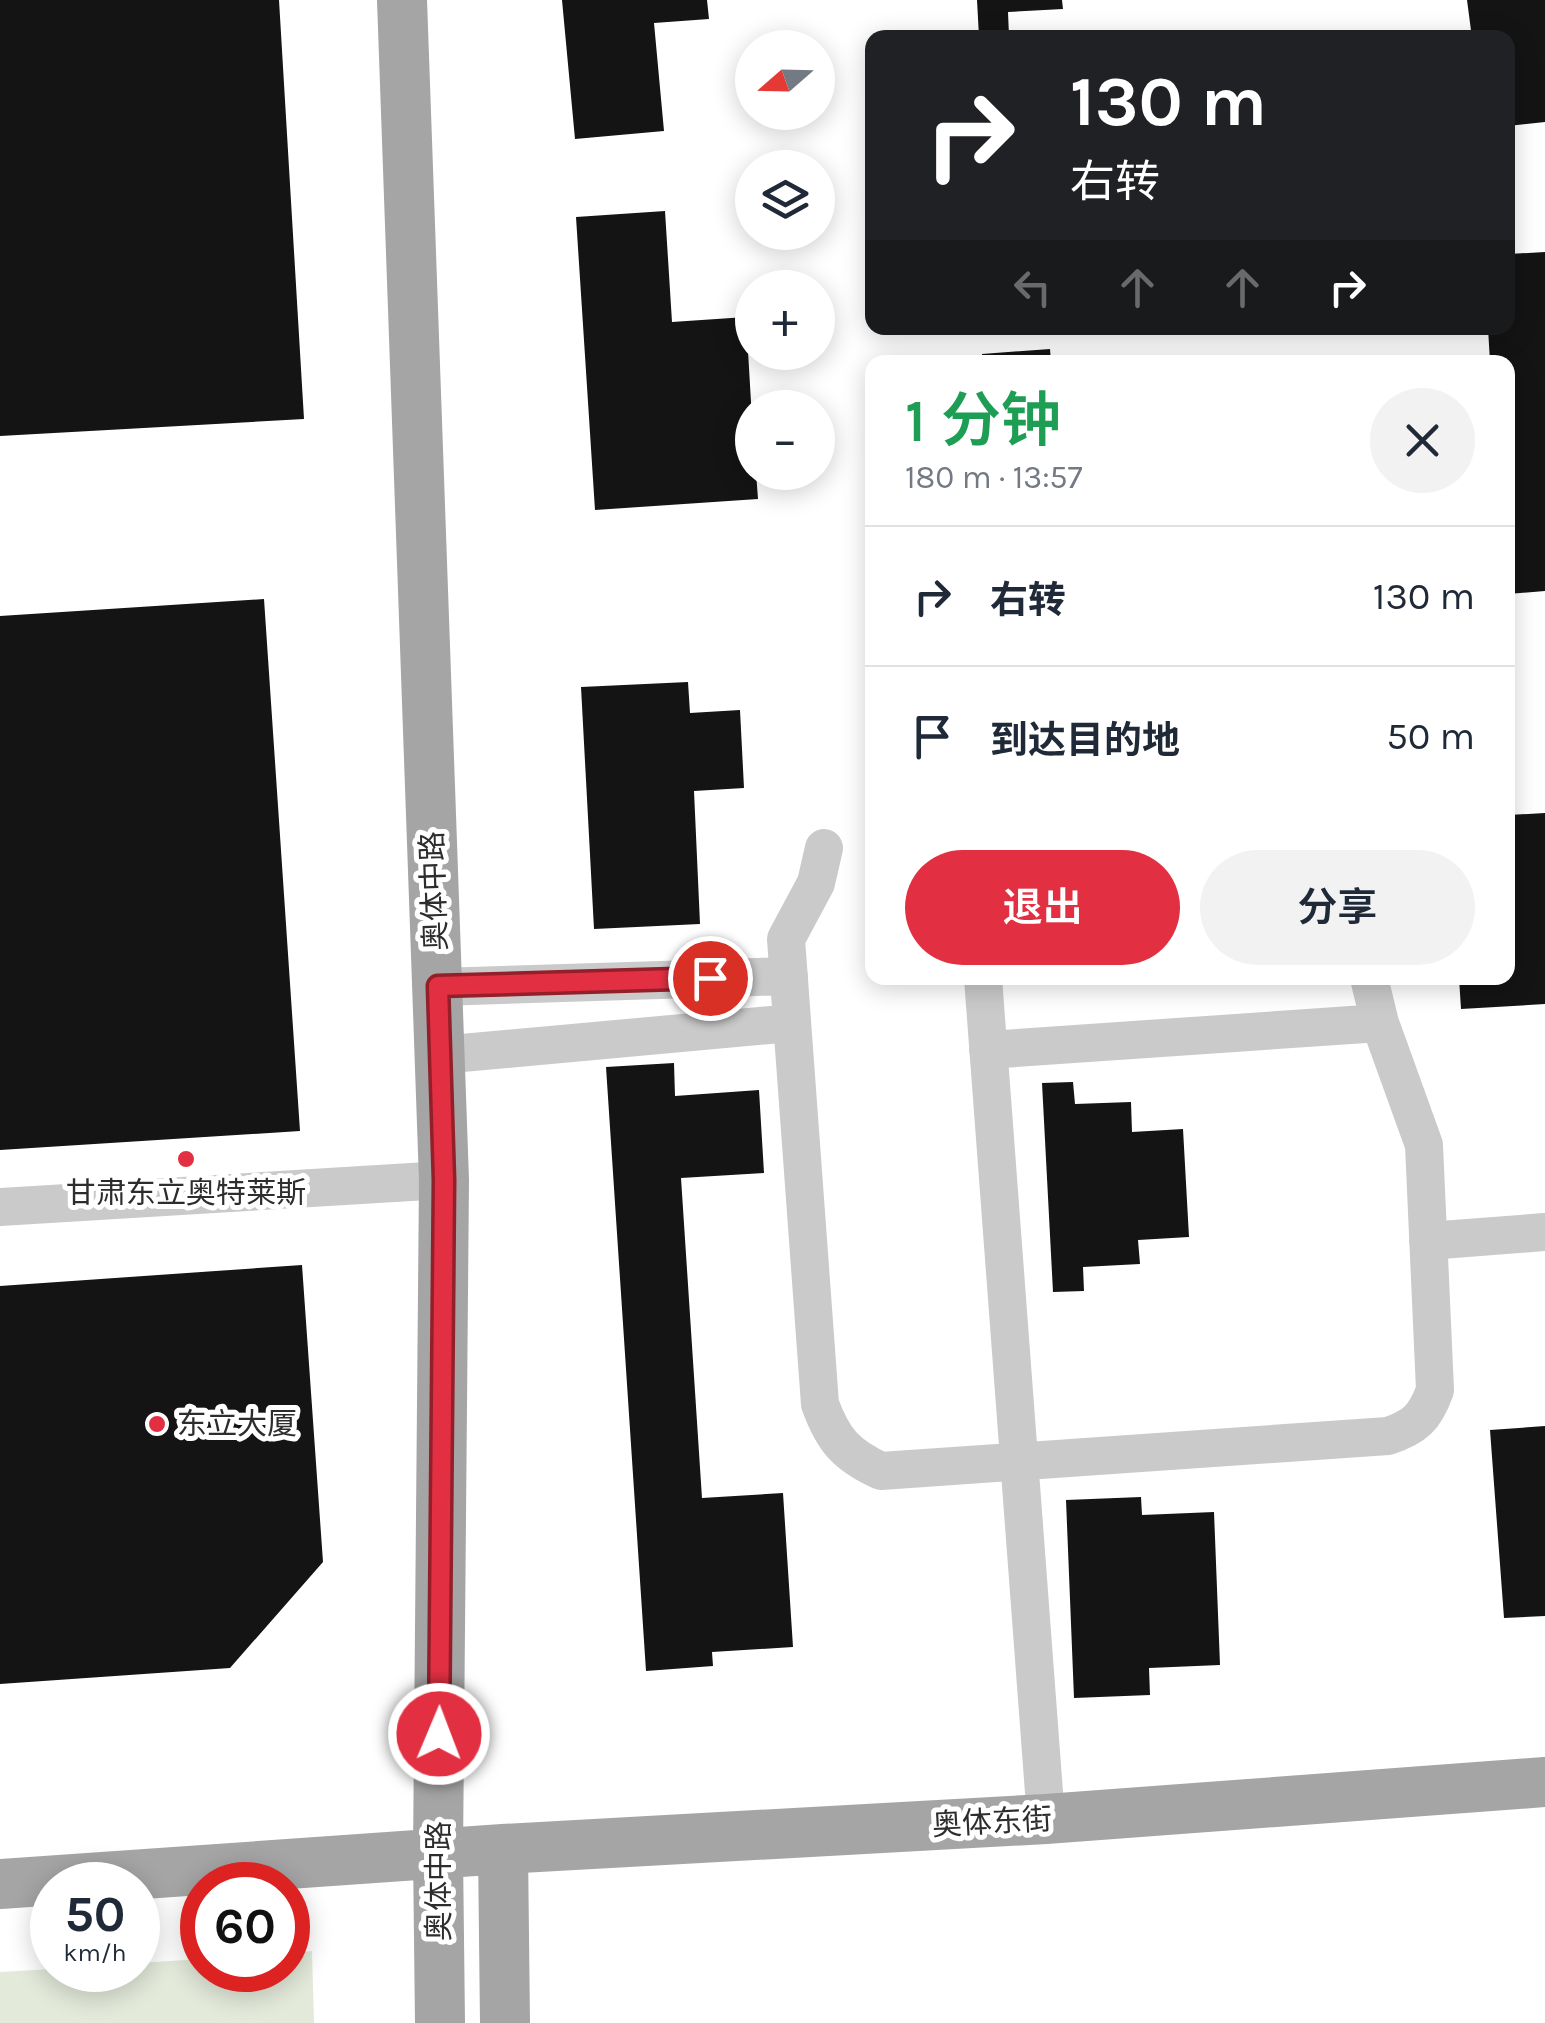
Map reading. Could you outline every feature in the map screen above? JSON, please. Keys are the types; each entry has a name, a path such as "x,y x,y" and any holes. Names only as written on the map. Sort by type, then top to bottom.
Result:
{"main road":[{"name":"奥体中路","path":"402,0 444,1180 440,2023"},
{"name":"奥体东街","path":"0,1884 438,1853 1046,1819 1545,1782"},
{"path":"504,1849 505,2023"}],"street":[{"path":"824,848 816,882 786,939 820,1404 828,1427 841,1446 860,1462 881,1471 1388,1436 1419,1421 1435,1390 1424,1145 1380,1023 1372,985"},
{"path":"438,986 788,976"},
{"path":"983,985 1046,1819"},
{"path":"440,1055 792,1023"},
{"path":"988,1050 1380,1023"},
{"path":"0,1207 444,1180"},
{"path":"1428,1241 1545,1232"}],"green space":[{"path":"310,1951 314,2023 0,2023 0,1972 30,1970 30,1992 160,1992 160,1962 180,1960 180,1992 310,1992"}],"building":[{"path":"0,0 279,0 304,419 0,436"},
{"path":"562,0 707,0 709,19 654,23 664,131 575,139"},
{"path":"977,0 1062,0 1063,9 1008,12 1009,30 979,30"},
{"path":"1467,0 1545,0 1545,122 1515,125 1515,30 1471,30"},
{"path":"665,211 672,322 735,318 735,370 749,370 750,390 735,390 735,490 757,490 758,499 595,510 576,217"},
{"path":"1545,252 1545,591 1515,593 1515,355 1490,355 1488,335 1515,335 1515,254"},
{"path":"1050,349 1050,355 982,355"},
{"path":"264,599 300,1131 0,1150 0,616"},
{"path":"688,682 690,713 740,710 744,788 694,791 700,924 594,929 581,687"},
{"path":"1545,813 1545,1004 1461,1009 1459,985 1515,985 1515,815"},
{"path":"674,1063 675,1096 759,1090 764,1173 681,1178 702,1498 783,1493 793,1647 712,1652 713,1666 646,1671 606,1067"},
{"path":"1073,1082 1075,1104 1131,1102 1132,1132 1183,1129 1189,1237 1138,1240 1140,1264 1083,1267 1084,1291 1053,1292 1042,1083"},
{"name":"东立大厦","path":"302,1265 323,1562 230,1668 0,1684 0,1286"},
{"path":"1545,1426 1545,1616 1504,1618 1490,1430"},
{"path":"1141,1497 1142,1515 1214,1512 1220,1665 1149,1668 1150,1695 1074,1698 1066,1500"}],"place":[{"name":"甘肃东立奥特莱斯","path":"186,1159"},
{"name":"东立大厦","path":"157,1424"}],"route":[{"path":"439,1734 444,1180 438,986 710,978"}]}
